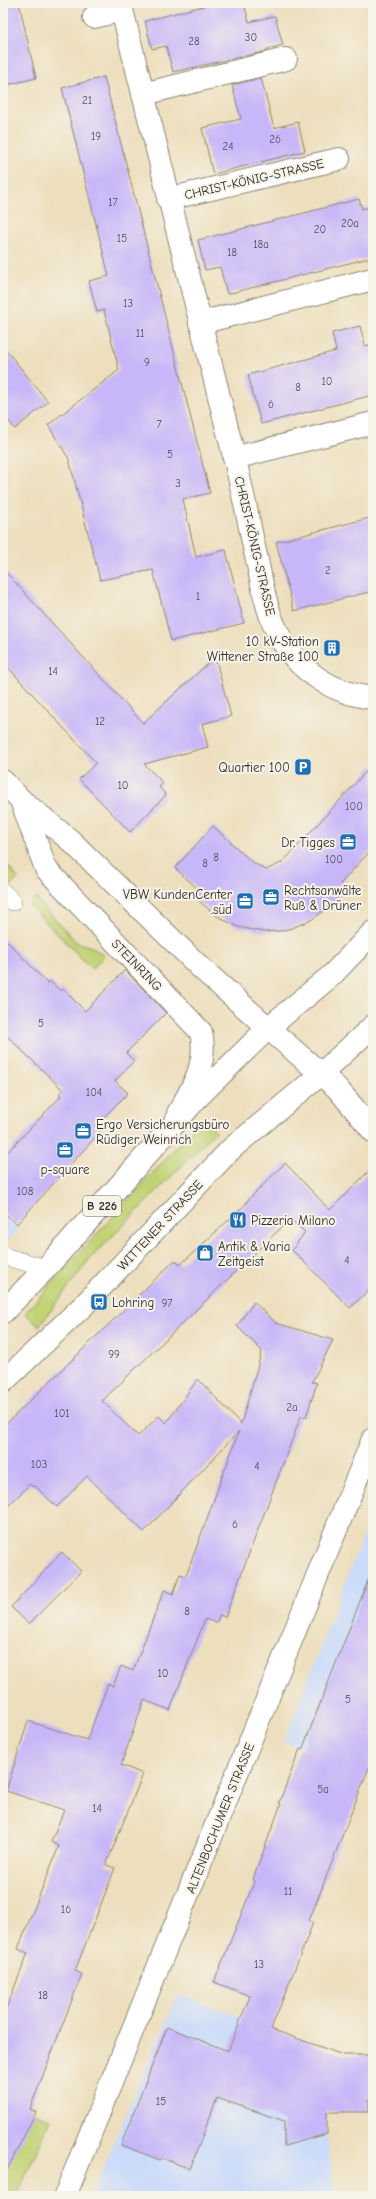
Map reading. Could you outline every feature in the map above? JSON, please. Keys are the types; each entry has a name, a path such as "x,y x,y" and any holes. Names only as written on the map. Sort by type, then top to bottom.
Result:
{"street":[{"name":"CHRIST-KÖNIG-STRASSE","path":"94,17 124,6 168,199 234,458 267,608 278,634 288,649 308,672 326,683 359,697 373,698"},
{"path":"143,94 286,59"},
{"name":"CHRIST-KÖNIG-STRASSE","path":"168,199 339,159"},
{"path":"200,323 373,279"},
{"name":"CHRIST-KÖNIG-STRASSE","path":"234,458 373,423"},
{"name":"STEINRING","path":"3,781 21,800 71,841 180,948 268,1028"},
{"name":"STEINRING","path":"21,800 46,869 201,1032 204,1047 201,1065 191,1090 165,1136"},
{"name":"B 226","path":"3,1312 46,1268 165,1136 198,1097 268,1028 332,975 373,932"},
{"name":"WITTENER STRASSE","path":"3,1382 84,1305 231,1150 321,1074 373,1026"},
{"path":"268,1028 321,1074 373,1131"},
{"name":"ALTENBOCHUMER STRASSE","path":"65,2196 373,1439"}],"lane":[{"path":"3,1256 46,1268"}],"shaded area":[{"path":"3,1214 19,1229 3,1246"},
{"path":"373,1510 373,1781 369,1774 284,1742"},
{"path":"178,1994 326,2049 327,2134 335,2196 91,2196"}],"green space":[{"path":"3,854 7,865 18,878 11,886 3,877"},
{"path":"36,898 76,942 94,948 104,956 92,969 29,905"},
{"path":"203,1118 216,1131 88,1261 39,1326 25,1313"},
{"path":"3,2096 51,2120 16,2196 3,2196"}],"building":[{"path":"3,3 19,3 36,78 3,86"},
{"path":"215,3 244,3 249,22 275,16 283,45 267,49 267,51 173,72 166,46 152,49 145,21"},
{"path":"104,77 210,493 183,499 196,557 226,550 244,623 171,641 153,570 100,580 69,459 48,425 119,370 104,310 97,312 89,281 109,276 62,88"},
{"path":"261,78 274,128 298,122 305,151 213,174 202,128 241,119 232,85"},
{"path":"359,199 362,209 373,206 373,257 227,294 220,267 205,270 198,240"},
{"path":"360,326 365,346 373,344 373,395 261,424 248,375 336,351 332,333"},
{"path":"3,346 48,402 15,429 3,413"},
{"path":"373,517 373,591 294,611 276,542"},
{"path":"3,569 143,723 215,657 231,716 202,724 208,747 144,764 163,783 159,787 166,795 130,832 79,779 96,763 3,662"},
{"path":"373,764 373,848 340,884 346,889 329,907 311,920 280,931 264,932 238,927 217,916 193,896 199,890 175,868 213,826 252,862 266,870 283,862"},
{"path":"3,937 48,984 50,981 60,991 63,989 85,1011 125,970 166,1013 126,1053 134,1061 115,1081 128,1093 95,1126 100,1132 17,1224 3,1212 3,1157 61,1096 59,1094 63,1090 3,1032"},
{"path":"285,1163 330,1210 373,1167 373,1286 350,1308 292,1250 305,1232 290,1219 102,1401 138,1436 159,1416 166,1423 198,1379 241,1424 262,1351 237,1326 254,1302 276,1323 333,1340 312,1382 317,1383 306,1417 301,1416 225,1617 220,1615 216,1623 205,1619 170,1710 144,1700 121,1765 143,1774 106,1865 115,1868 75,1971 82,1974 30,2109 36,2112 3,2178 3,2016 28,1953 18,1949 59,1846 51,1842 64,1810 6,1791 28,1721 87,1740 108,1684 113,1686 121,1666 133,1671 164,1590 173,1594 180,1574 186,1576 239,1431 144,1532 87,1476 57,1507 34,1485 33,1487 30,1484 3,1511 3,1427 175,1260 180,1265 247,1203 246,1202"},
{"path":"62,1552 81,1571 29,1624 11,1607"},
{"path":"371,1573 373,1573 373,1757 309,1921 313,1923 271,2029 343,2055 373,2055 373,2100 369,2100 369,2112 327,2112 327,2134 284,2146 284,2121 217,2098 190,2169 162,2158 160,2160 121,2145 167,2027 228,2051 250,1996 214,1982 255,1880 253,1879 281,1804 279,1803 300,1749 302,1750"}],"place":[{"name":"10 kV-Station Wittener Straße 100","path":"332,648"},
{"name":"Quartier 100","path":"303,767"},
{"name":"Dr. Tigges","path":"348,842"},
{"name":"Rechtsanwälte Ruß & Drüner","path":"271,897"},
{"name":"VBW KundenCenter .süd","path":"245,901"},
{"name":"Ergo Versicherungsbüro Rüdiger Weinrich","path":"83,1131"},
{"name":"p-square","path":"65,1150"},
{"name":"Pizzeria Milano","path":"238,1220"},
{"name":"Antik & Varia Zeitgeist","path":"205,1253"},
{"name":"Lohring","path":"99,1302"}]}
